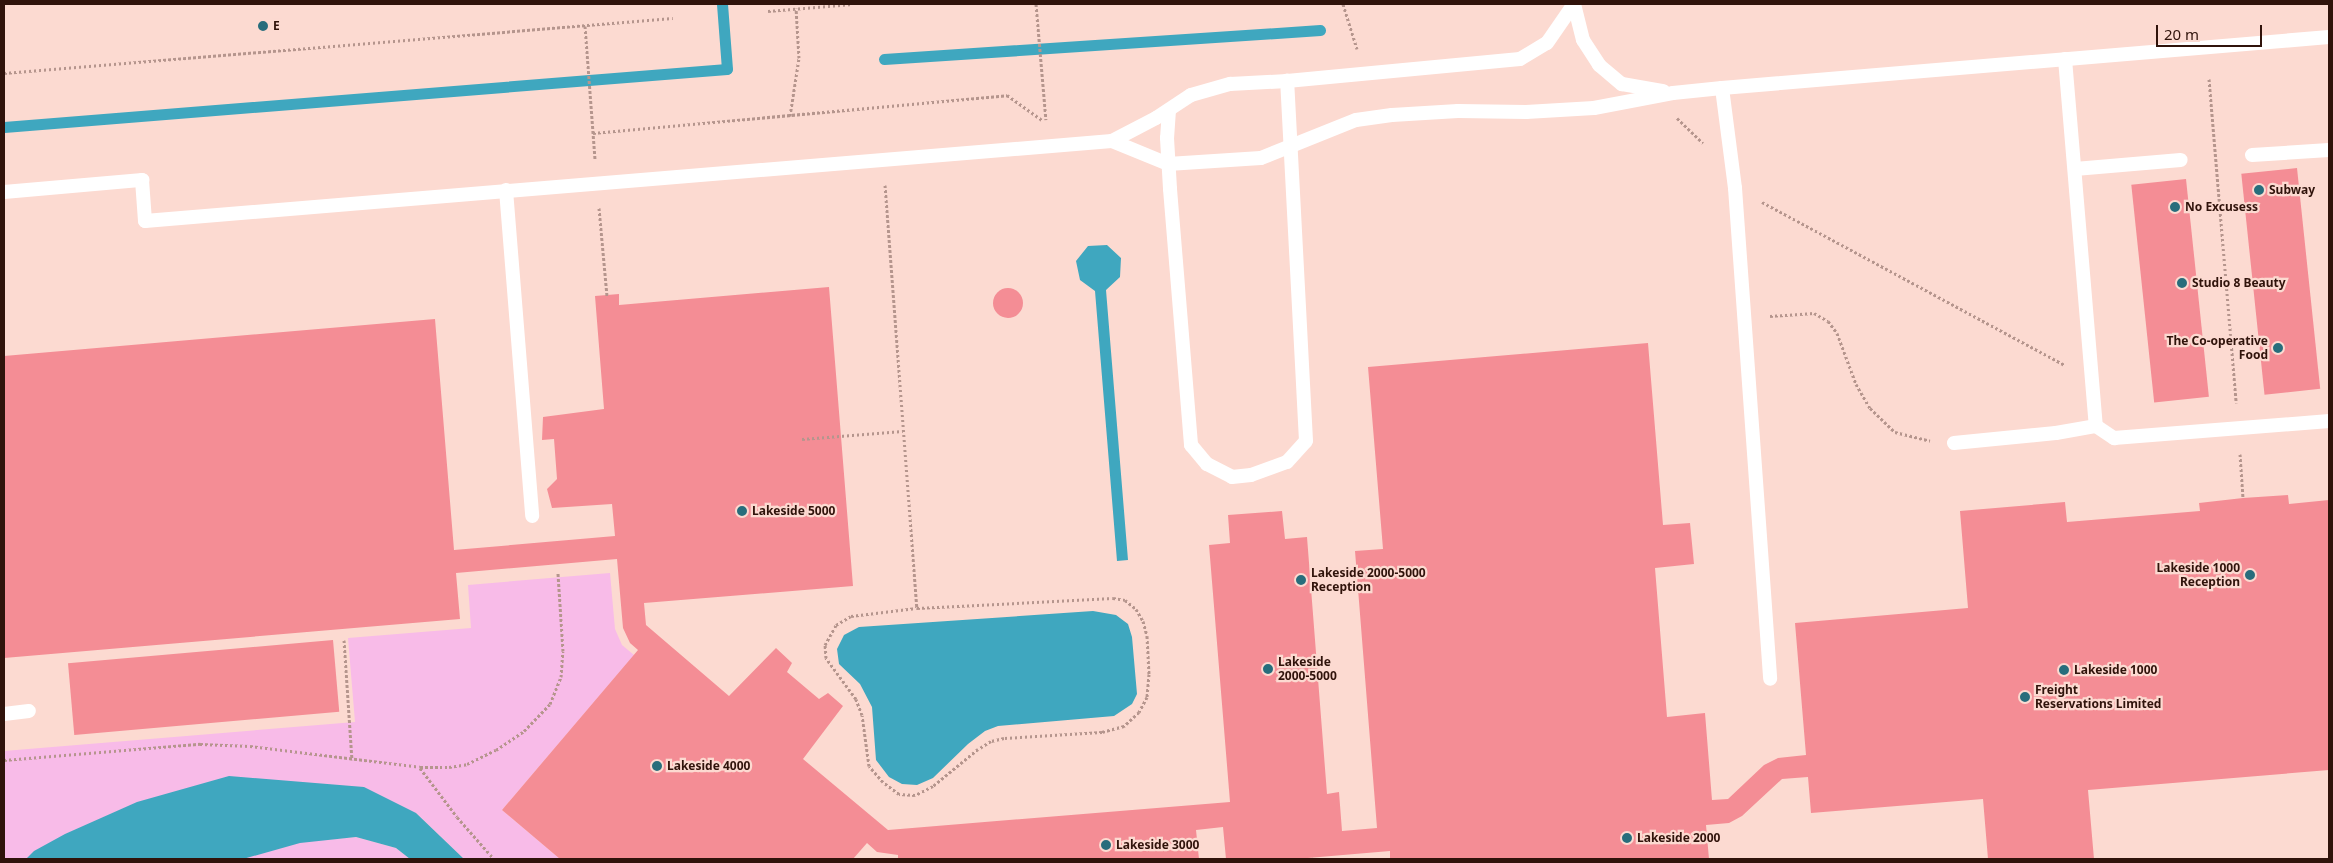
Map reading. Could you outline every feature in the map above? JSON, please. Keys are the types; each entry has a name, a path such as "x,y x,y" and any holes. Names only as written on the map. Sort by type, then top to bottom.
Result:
{"lane":[{"path":"4,192 142,180 145,221 882,159 1112,142 1169,110 1191,94 1230,84 1287,81 1520,59 1547,43 1574,4"},
{"path":"1574,4 1583,40 1599,65 1622,84 1673,93"},
{"path":"1112,142 1168,164 1261,158 1356,120 1458,111 1526,112 1594,108 1673,93 1722,88 2329,37"},
{"path":"2065,59 2096,426"},
{"path":"1169,110 1168,164 1191,445 1206,464 1232,478 1251,475 1287,462 1306,441 1292,181 1292,146 1287,81"},
{"path":"1722,88 1735,188 1770,679"},
{"path":"2252,155 2329,150"},
{"path":"2075,169 2180,160"},
{"path":"506,190 532,516"},
{"path":"1954,442 2056,433 2096,426 2114,438 2329,421"},
{"path":"4,714 29,711"}],"path":[{"path":"768,11 853,4"},
{"path":"1036,4 1042,69"},
{"path":"1343,4 1364,74"},
{"path":"790,116 799,58 796,8"},
{"path":"4,73 673,18"},
{"path":"585,26 591,106"},
{"path":"2209,79 2244,498"},
{"path":"593,133 1007,95 1046,123"},
{"path":"1677,118 1704,145"},
{"path":"882,159 917,608"},
{"path":"1735,188 2068,367"},
{"path":"598,206 607,296"},
{"path":"1745,318 1814,313 1828,320 1838,333 1856,384 1870,408 1895,432 1927,441 1954,442"},
{"path":"802,439 903,431"},
{"path":"4,760 200,744 250,746 420,767 449,767 467,764 496,750 524,731 550,704 561,677 564,650 558,573"},
{"path":"1113,598 1125,600 1136,609 1143,621 1149,674 1147,697 1139,712 1124,726 1102,732 1004,738 992,741 978,749 933,786 915,795 899,794 883,782 869,766 862,715 856,699 826,658 824,645 836,625 852,616 917,608 1113,598"},
{"path":"344,640 352,760"},
{"path":"420,767 456,817 494,859"}],"shaded area":[{"path":"610,573 615,629 622,645 634,655 502,810 560,859 464,859 416,813 300,842 356,837 396,848 410,859 4,859 4,751 355,722 348,638 471,628 468,585"}],"water":[{"path":"1107,245 1121,258 1120,277 1106,290 1128,560 1117,561 1095,291 1080,280 1076,261 1088,246"},
{"path":"1093,611 1116,615 1128,624 1132,637 1137,694 1132,704 1114,716 998,726 985,731 968,744 933,778 917,785 902,784 889,777 876,760 872,707 860,684 839,664 837,649 844,635 859,627"},
{"path":"229,776 364,787 416,813 464,859 410,859 396,848 356,837 300,843 243,859 26,859 34,851 65,834 137,802"}],"building":[{"path":"2297,168 2320,389 2265,395 2241,174"},
{"path":"2186,179 2209,397 2154,403 2131,185"},
{"path":"829,287 853,586 644,603 646,625 729,696 776,648 792,663 787,672 819,699 828,693 843,706 803,759 888,830 1230,802 1209,545 1230,543 1228,515 1282,511 1285,539 1307,537 1327,794 1339,792 1342,831 1377,828 1355,551 1383,549 1368,367 1648,343 1663,525 1690,523 1694,564 1655,568 1667,717 1705,713 1712,800 1728,799 1764,765 1778,758 1806,755 1795,623 1968,608 1960,511 2065,502 2067,522 2200,511 2199,503 2243,498 2288,495 2289,504 2329,500 2329,770 2088,790 2094,859 1988,859 1983,799 1811,813 1808,777 1782,779 1742,816 1729,823 1706,825 1709,859 1390,859 1390,851 1296,859 1226,859 1223,827 1196,830 1199,859 898,859 898,855 877,852 867,843 853,859 560,859 502,810 638,650 630,643 623,628 617,559 456,573 460,619 4,658 4,356 435,319 454,550 615,536 612,504 552,508 547,489 557,479 554,439 542,440 543,417 604,409 595,296 619,294 619,305"},
{"path":"1008,288 1019,292 1023,303 1019,314 1008,318 997,314 993,303 997,292"},
{"path":"333,640 339,712 74,735 68,663"}],"waterway":[{"path":"4,127 727,69 722,4"},
{"path":"884,59 1320,30"}],"place":[{"name":"E","path":"263,26"},
{"name":"Subway","path":"2259,190"},
{"name":"No Excusess","path":"2175,207"},
{"name":"Studio 8 Beauty","path":"2182,283"},
{"name":"The Co-operative Food","path":"2278,348"},
{"name":"Lakeside 5000","path":"742,511"},
{"name":"Lakeside 1000 Reception","path":"2250,575"},
{"name":"Lakeside 2000-5000 Reception","path":"1301,580"},
{"name":"Lakeside 2000-5000","path":"1268,669"},
{"name":"Lakeside 1000","path":"2064,670"},
{"name":"Freight Reservations Limited","path":"2025,697"},
{"name":"Lakeside 4000","path":"657,766"},
{"name":"Lakeside 2000","path":"1627,838"},
{"name":"Lakeside 3000","path":"1106,845"}]}
